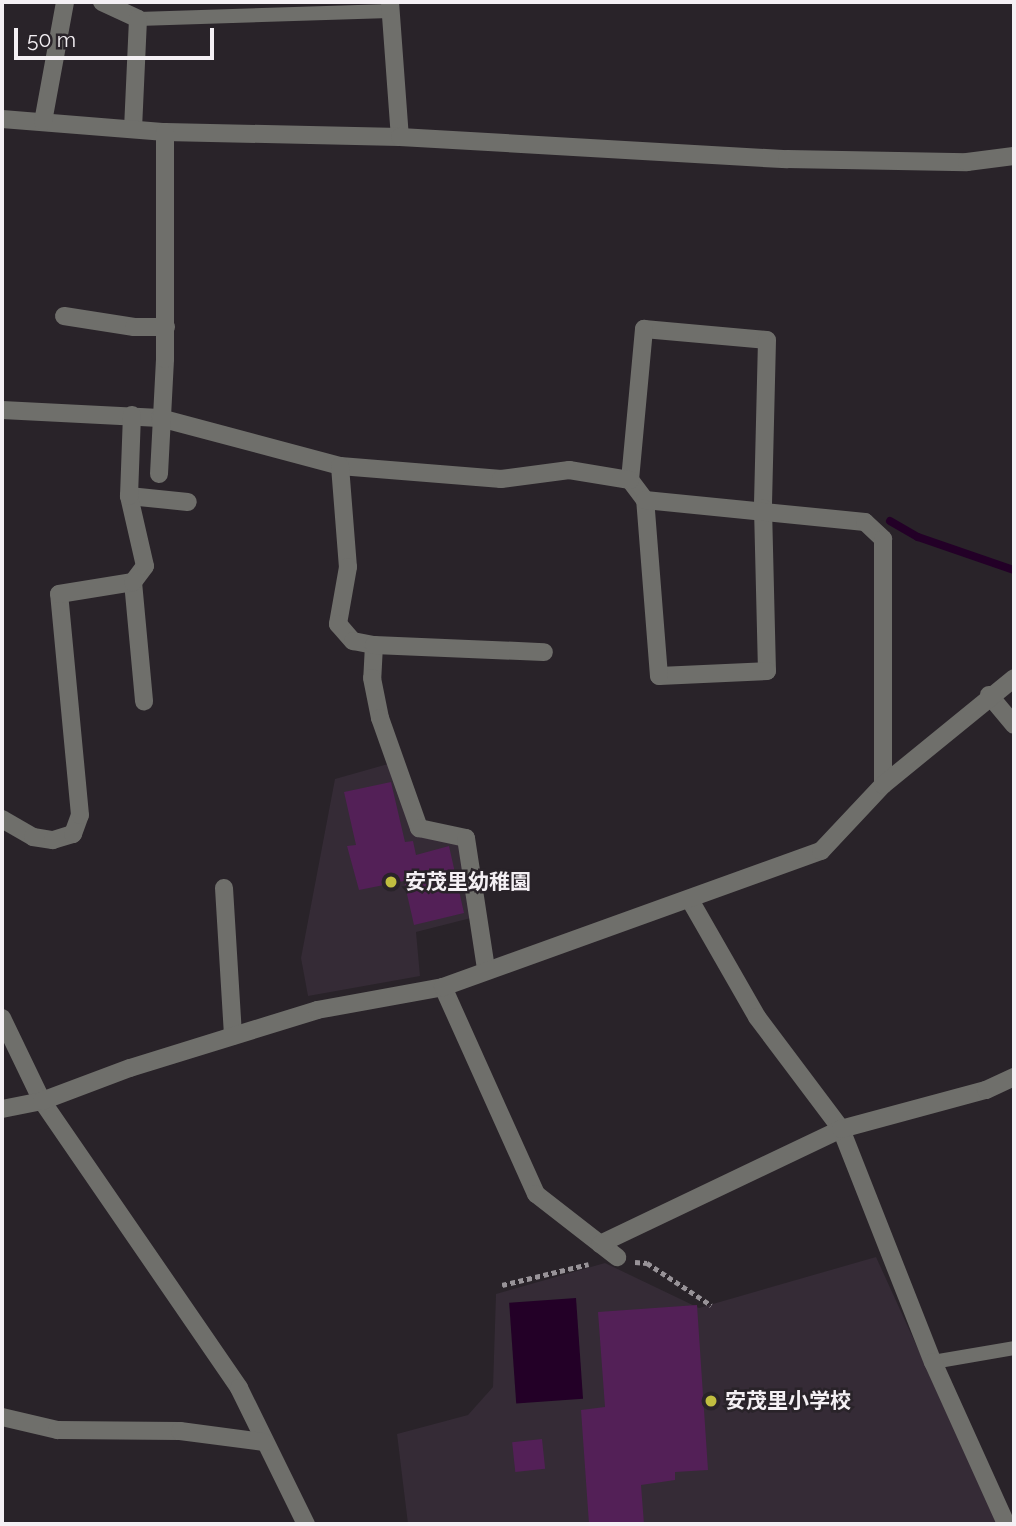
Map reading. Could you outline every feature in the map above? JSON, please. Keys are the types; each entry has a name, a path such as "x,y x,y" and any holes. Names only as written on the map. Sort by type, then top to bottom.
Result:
{"street":[{"path":"43,121 65,2"},
{"path":"102,2 138,19 133,128"},
{"path":"390,6 400,137"},
{"path":"2,119 165,132 400,137 787,159 967,162 1014,156"},
{"path":"159,474 166,327 165,132"},
{"path":"64,316 134,327 166,327"},
{"path":"2,410 160,418 340,466 501,479 569,470 630,480 645,499 659,676 767,671 763,508 767,340 644,329 630,480"},
{"path":"132,415 128,496 145,566 133,582 144,701"},
{"path":"340,466 348,567 338,624 354,641 374,645 544,652"},
{"path":"128,496 188,502"},
{"path":"645,499 763,508 865,522 883,540 883,785"},
{"path":"2,818 33,837 53,840 72,834 80,815 59,594 133,582"},
{"path":"374,645 372,678 380,718 419,828 466,838 486,968"},
{"path":"2,1109 42,1101 317,1010 443,987 486,968 690,900 821,850 883,785 989,695 1014,678"},
{"path":"989,695 1014,725"},
{"path":"224,888 233,1036"},
{"path":"690,900 757,1017 841,1129 933,1362 1006,1524"},
{"path":"443,987 536,1194 617,1257"},
{"path":"2,1018 42,1101 239,1388 306,1524"},
{"path":"600,1244 841,1129 986,1090 1014,1077"},
{"path":"2,1417 57,1430 180,1432 264,1442"}],"lane":[{"path":"138,19 390,6"},
{"path":"933,1362 1014,1348"}],"path":[{"path":"502,1285 617,1257 648,1263 711,1305"}],"shaded area":[{"name":"安茂里幼稚園","path":"388,764 413,835 460,845 471,918 416,932 420,976 308,996 301,958 335,779"},
{"name":"安茂里小学校","path":"876,1257 998,1524 408,1524 397,1434 468,1415 493,1387 496,1294 605,1263 699,1308"},
{"path":"576,1298 583,1399 516,1403 509,1303"}],"building":[{"path":"391,782 405,842 413,841 416,855 449,846 464,913 414,925 404,881 359,890 347,846 356,845 344,792"},
{"path":"697,1305 708,1470 675,1472 675,1480 641,1485 644,1524 589,1524 581,1410 605,1407 598,1312"},
{"path":"542,1439 545,1469 515,1472 512,1442"}],"waterway":[{"path":"890,521 918,537 1014,570"}],"place":[{"name":"安茂里幼稚園","path":"391,882"},
{"name":"安茂里小学校","path":"711,1401"}]}
